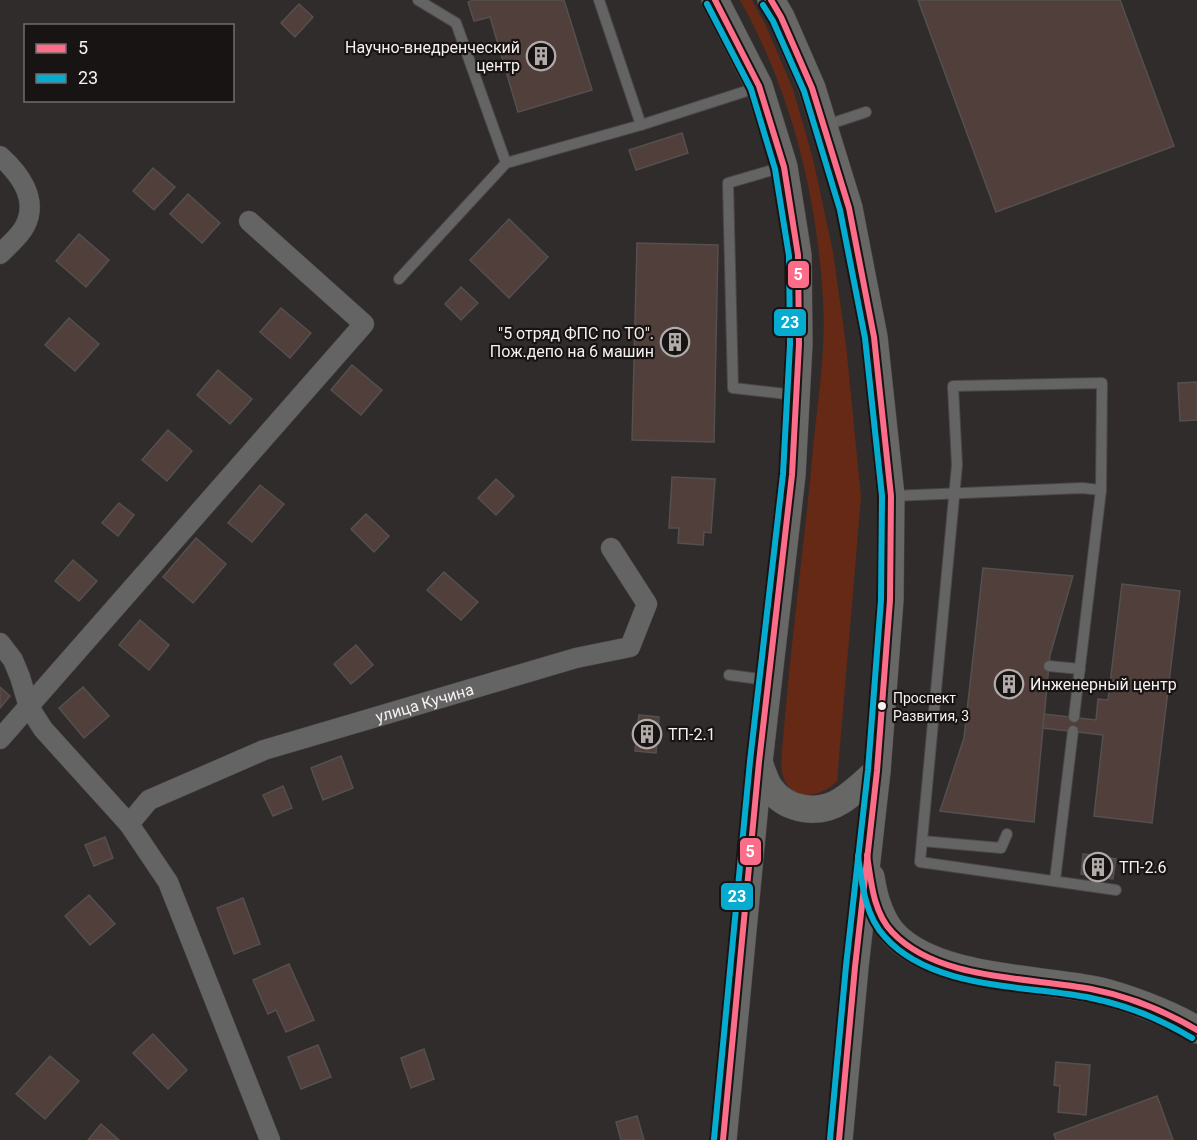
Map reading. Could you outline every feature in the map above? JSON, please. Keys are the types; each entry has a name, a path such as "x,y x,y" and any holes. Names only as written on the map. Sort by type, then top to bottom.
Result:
{"street":[{"path":"716,0 759,86 784,167 798,255 799,344 792,475 759,762 723,1140"},
{"path":"771,0 781,17 812,88 849,208 874,337 891,496 890,600 877,771 855,967 839,1140"},
{"path":"0,156 21,179 27,193 29,215 25,227 0,254"},
{"path":"0,739 364,324 249,221"},
{"name":"улица Кучина","path":"129,824 149,800 264,750 576,658 630,647 647,604 611,548"},
{"path":"0,643 13,660 29,707 43,729 129,824 168,882 270,1140"},
{"path":"759,762 769,788 787,802 810,810 824,808 841,801 877,771"},
{"path":"867,855 873,891 881,914 893,933 916,951 941,962 970,970 1019,980 1092,989 1122,998 1197,1030"}],"lane":[{"path":"418,0 456,23 506,163"},
{"path":"599,0 641,125"},
{"path":"399,279 506,163 641,125 759,86"},
{"path":"824,126 866,112"},
{"path":"784,167 728,183 733,388 796,395"},
{"path":"1074,717 1101,490 1102,383 953,386 957,465 920,862 1116,890"},
{"path":"891,496 1082,488 1101,490"},
{"path":"1049,666 1080,669"},
{"path":"729,675 769,680"},
{"path":"1055,880 1073,732"},
{"path":"922,841 1001,848 1007,834"}],"shaded area":[{"path":"740,0 752,0 766,26 793,89 813,159 833,252 846,345 861,497 837,781 824,791 808,795 793,791 787,785 783,776 782,758 822,369 824,316 820,260 808,183 787,107 774,70"}],"building":[{"name":"Научно-внедренческий центр","path":"474,0 564,0 592,90 518,112 490,17 474,21 468,2"},
{"path":"918,0 1120,0 1174,146 996,212"},
{"path":"299,4 313,17 295,37 281,23"},
{"path":"682,133 688,153 636,170 629,150"},
{"path":"153,168 175,187 154,210 133,191"},
{"path":"188,194 220,223 202,243 170,214"},
{"path":"509,219 548,257 509,298 470,260"},
{"path":"79,234 109,260 86,287 56,261"},
{"name":"\"5 отряд ФПС по ТО\". Пож.депо на 6 машин","path":"637,243 718,245 714,442 632,440"},
{"path":"461,287 478,303 461,320 445,304"},
{"path":"281,308 311,333 290,358 260,332"},
{"path":"69,318 99,344 75,371 45,345"},
{"path":"352,365 382,390 361,415 331,390"},
{"path":"218,370 252,399 230,424 197,395"},
{"path":"1197,382 1197,420 1180,421 1178,383"},
{"path":"168,430 192,451 167,481 142,460"},
{"path":"672,477 715,479 711,533 704,532 703,545 678,543 679,528 669,528"},
{"path":"496,479 514,496 496,515 478,498"},
{"path":"260,485 284,504 252,542 228,523"},
{"path":"119,503 134,515 118,536 102,523"},
{"path":"366,514 389,536 374,552 351,529"},
{"path":"196,538 226,564 193,603 163,577"},
{"path":"73,560 97,581 79,601 55,581"},
{"name":"Инженерный центр","path":"983,568 1073,576 1050,655 1034,822 940,811 964,738"},
{"path":"444,572 478,602 461,620 427,590"},
{"path":"1122,584 1180,591 1152,823 1094,816 1103,735 1043,728 1044,714 1096,720 1098,699 1108,700"},
{"path":"140,620 169,645 149,670 119,645"},
{"path":"356,645 373,665 351,684 334,664"},
{"path":"0,687 10,696 0,708"},
{"path":"83,687 109,716 84,738 59,708"},
{"name":"ТП-2.1","path":"639,715 659,717 656,753 635,751"},
{"path":"341,756 353,788 323,800 311,768"},
{"path":"283,786 292,808 273,816 263,795"},
{"path":"105,837 113,858 94,866 85,845"},
{"name":"ТП-2.6","path":"1083,854 1116,859 1113,879 1081,874"},
{"path":"89,895 115,924 90,945 65,916"},
{"path":"243,898 260,944 234,954 217,908"},
{"path":"289,964 314,1020 286,1032 276,1010 268,1014 253,980"},
{"path":"153,1034 187,1070 168,1089 133,1053"},
{"path":"318,1045 331,1077 301,1089 288,1057"},
{"path":"424,1049 434,1079 411,1088 401,1058"},
{"path":"50,1056 79,1081 45,1119 16,1094"},
{"path":"1056,1062 1090,1065 1086,1115 1058,1112 1060,1086 1054,1085"},
{"path":"1157,1096 1173,1140 1056,1140 1054,1134"},
{"path":"637,1116 644,1140 621,1140 616,1122"},
{"path":"101,1124 119,1140 88,1140"}],"transit line":[{"name":"5","path":"715,0 759,86 784,167 798,255 799,344 792,475 759,762 723,1140"},
{"name":"5","path":"771,0 781,17 812,88 849,208 874,337 891,496 890,600 877,771 855,967 839,1140"},
{"name":"23","path":"707,4 751,89 775,169 789,256 790,344 783,474 750,761 714,1139"},
{"name":"23","path":"763,5 773,21 804,91 840,210 865,338 882,496 881,600 868,770 846,966 830,1139"},
{"name":"5","path":"867,855 874,896 881,915 892,932 911,948 934,960 959,968 1013,979 1091,989 1132,1000 1197,1030"},
{"name":"23","path":"858,856 869,910 878,929 905,954 928,967 982,982 1104,1001 1143,1014 1192,1038"}],"place":[{"name":"Научно-внедренческий центр","path":"541,56"},
{"name":"\"5 отряд ФПС по ТО\". Пож.депо на 6 машин","path":"675,342"},
{"name":"Инженерный центр","path":"1009,684"},
{"name":"Проспект Развития, 3","path":"882,706"},
{"name":"ТП-2.1","path":"647,734"},
{"name":"ТП-2.6","path":"1098,867"}]}
